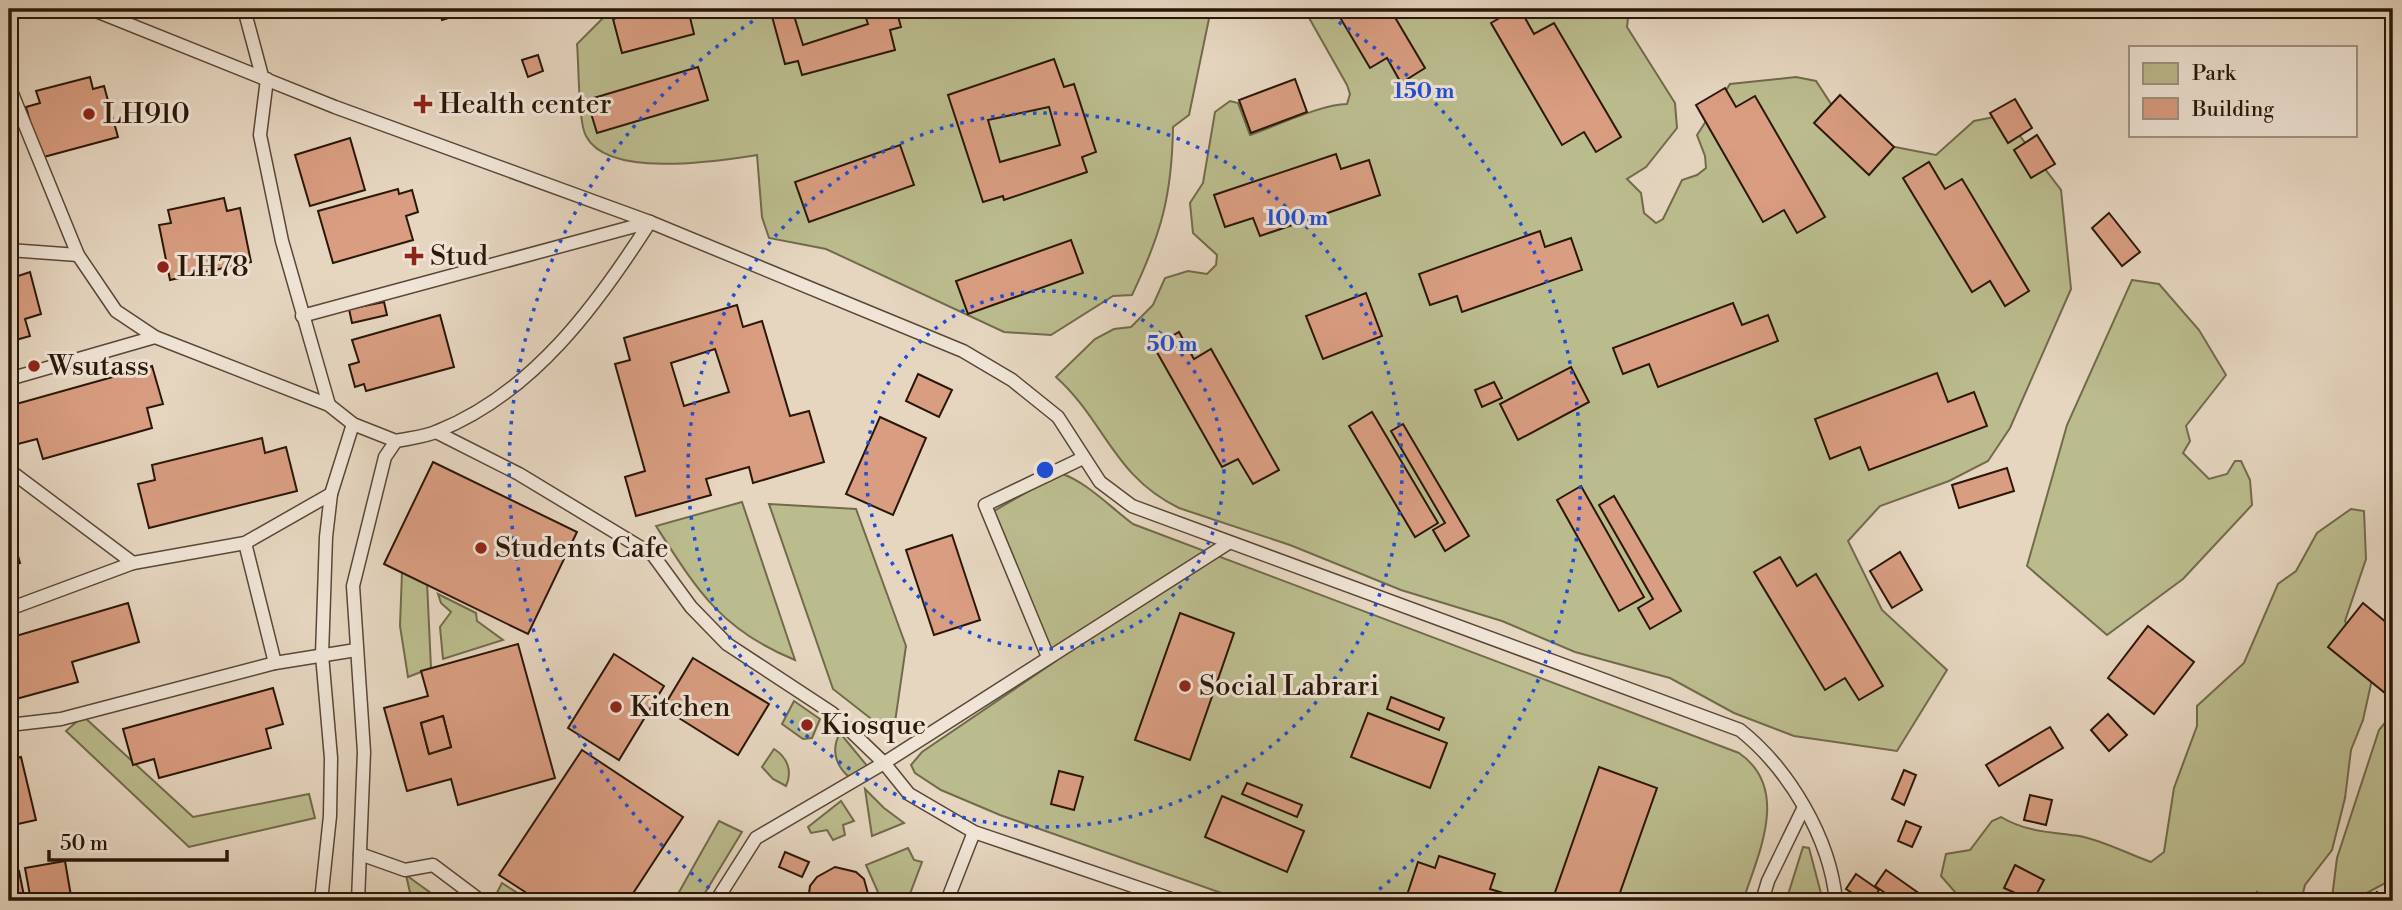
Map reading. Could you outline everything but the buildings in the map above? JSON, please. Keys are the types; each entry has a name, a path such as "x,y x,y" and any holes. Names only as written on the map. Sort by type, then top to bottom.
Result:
{"lane":[{"path":"91,9 335,107 650,222 963,351 1012,380 1058,417 1100,482 1132,506 1227,544 1740,730 1775,762 1820,837 1832,869 1836,901"},
{"path":"244,9 265,77 260,135 282,241 329,405"},
{"path":"9,86 78,255 116,312 155,337 329,405 353,424 396,441 436,432 489,406 554,350 610,285 650,222"},
{"path":"302,316 650,222"},
{"path":"9,250 78,255"},
{"path":"9,379 155,337"},
{"path":"321,901 330,816 331,758 322,655 323,581 331,494 353,424"},
{"path":"436,432 551,492 653,555 691,607 727,645 832,713 884,763 909,794 974,832 1177,901"},
{"path":"358,901 364,752 353,586 381,467 396,441"},
{"path":"1048,657 985,505 1083,458"},
{"path":"9,470 133,563"},
{"path":"9,609 133,563 245,543 331,494"},
{"path":"245,543 275,663"},
{"path":"716,901 756,838 884,763 1227,544"},
{"path":"9,725 61,719 275,663 356,650"},
{"path":"1762,901 1768,881 1803,809"},
{"path":"947,901 974,832"},
{"path":"360,854 405,870 433,865 481,901"}],"green space":[{"path":"612,9 1211,9 1189,115 1173,127 1170,174 1163,214 1132,295 1113,296 1051,335 1004,332 826,249 769,238 762,217 757,155 665,164 617,158 598,149 583,129 577,44"},
{"path":"1304,9 1629,9 1627,27 1675,103 1677,128 1646,167 1627,179 1641,193 1644,213 1656,223 1663,219 1682,180 1697,175 1706,168 1705,156 1697,135 1730,84 1796,77 1816,81 1854,139 1936,155 1974,121 2004,115 2061,190 2071,289 2010,428 1988,461 1949,481 1880,506 1848,541 1882,610 1947,670 1897,751 1794,736 1734,713 1670,678 1575,652 1502,621 1401,590 1290,545 1179,508 1139,481 1124,465 1087,412 1056,377 1095,339 1114,329 1131,327 1153,305 1165,278 1188,271 1207,274 1216,265 1217,255 1193,233 1190,203 1203,183 1215,112 1230,101 1238,103 1250,135 1312,111 1347,104 1350,94 1347,85"},
{"path":"2132,280 2159,284 2199,330 2226,375 2186,426 2190,441 2183,453 2209,479 2227,474 2235,461 2241,461 2250,480 2252,505 2183,579 2107,635 2027,566 2067,425"},
{"path":"1060,473 1089,489 1133,524 1739,753 1755,768 1764,785 1767,803 1762,843 1743,901 1244,901 1000,815 941,790 915,773 911,765 922,752 1056,661 994,511"},
{"path":"742,502 795,660 748,635 713,606 698,589 656,526"},
{"path":"769,504 856,509 906,646 893,736 833,689"},
{"path":"2351,509 2364,511 2366,559 2345,621 2373,675 2363,720 2351,750 2345,798 2332,850 2305,885 2301,901 2267,901 2257,892 2253,901 1961,899 1941,876 1946,854 1970,850 1992,821 2001,817 2029,829 2097,841 2151,862 2164,852 2174,788 2197,726 2197,706 2244,663 2278,584 2296,571 2317,533"},
{"path":"402,572 427,582 431,668 408,677 400,626"},
{"path":"438,594 476,613 477,621 503,640 443,659 440,627 451,612 441,603"},
{"path":"794,701 820,719 812,738 803,739 782,724"},
{"path":"2393,713 2393,887 2389,881 2363,895 2332,898 2337,858 2379,730"},
{"path":"83,716 193,817 309,794 315,818 189,847 66,731"},
{"path":"840,733 868,767 849,777 840,767 836,756"},
{"path":"774,749 788,765 786,786 773,779 762,767"},
{"path":"865,789 884,808 904,823 872,836"},
{"path":"841,801 854,821 843,825 845,835 833,840 827,830 811,833 808,827"},
{"path":"719,821 742,832 700,901 674,901"},
{"path":"1803,847 1809,848 1823,901 1786,901"},
{"path":"908,848 914,860 922,862 908,899 881,899 866,865"},
{"path":"406,875 442,901 412,901"},
{"path":"502,883 530,901 493,900"}],"place":[{"name":"Health center","path":"423,104"},
{"name":"LH910","path":"89,114"},
{"name":"Stud","path":"414,256"},
{"name":"LH78","path":"163,267"},
{"name":"Wsutass","path":"34,366"},
{"name":"Students Cafe","path":"481,548"},
{"name":"Social Labrari","path":"1185,686"},
{"name":"Kitchen","path":"616,707"},
{"name":"Kiosque","path":"807,725"}]}
